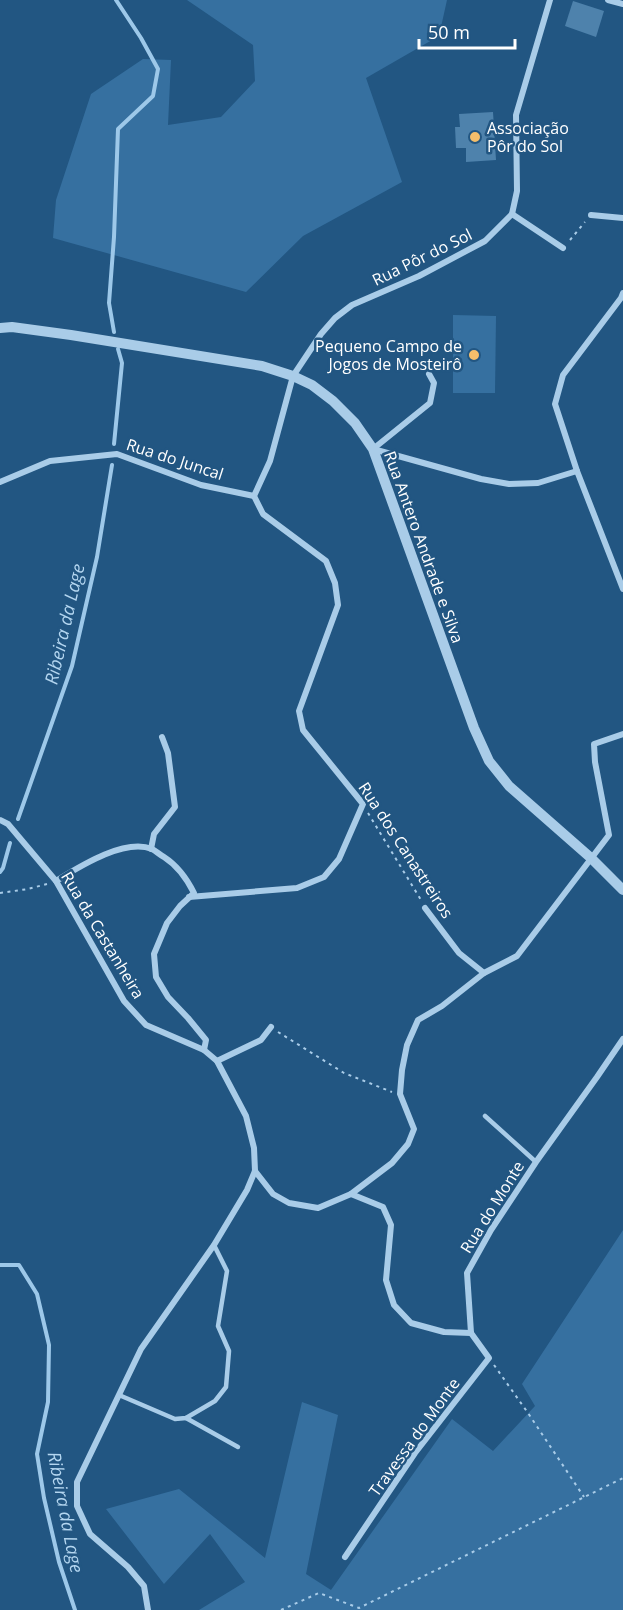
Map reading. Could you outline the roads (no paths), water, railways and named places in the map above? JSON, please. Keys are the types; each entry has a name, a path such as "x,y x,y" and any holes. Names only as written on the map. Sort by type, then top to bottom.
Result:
{"street":[{"path":"550,0 516,115 517,192 512,214 563,248"},
{"path":"608,0 623,4"},
{"name":"Rua Pôr do Sol","path":"293,376 321,334 335,318 352,305 418,276 485,241 512,214"},
{"path":"591,215 623,218"},
{"path":"623,293 616,306 563,375 555,405 577,471 623,589"},
{"name":"Rua Antero Andrade e Silva","path":"0,328 12,327 71,335 262,366 312,385 333,401 355,423 373,449 474,728 489,761 509,786 591,858 623,890"},
{"path":"373,449 430,403 434,382 429,374"},
{"path":"254,496 270,461 293,376"},
{"path":"373,449 481,479 510,484 538,483 577,471"},
{"name":"Rua do Juncal","path":"0,482 50,461 117,454 201,485 254,496"},
{"name":"Rua dos Canastreiros","path":"189,897 297,888 324,877 339,859 363,804 303,730 299,711 338,605 335,583 326,561 263,514 254,496"},
{"path":"148,1610 144,1586 128,1567 90,1534 77,1506 77,1482 141,1348 213,1245 247,1190 255,1172 273,1194 289,1203 318,1208 351,1194 392,1163 408,1144 414,1129 400,1095 402,1070 407,1045 418,1020 442,1006 484,974 517,956 609,835 595,762 594,744 623,734"},
{"path":"151,849 154,834 175,807 168,753 162,736"},
{"name":"Rua da Castanheira","path":"0,819 8,824 56,881 124,1001 146,1025 204,1050 217,1061 246,1116 254,1148 255,1172"},
{"path":"56,881 110,852 133,847 151,849 171,861 187,879 194,893 180,906 162,933 154,954 156,977 168,997 206,1040 204,1050"},
{"name":"Rua dos Canastreiros","path":"425,908 459,953 484,974"},
{"path":"217,1061 261,1040 271,1027"},
{"name":"Rua do Monte","path":"471,1333 467,1273 491,1230 536,1162 623,1039"},
{"path":"351,1194 383,1208 391,1225 386,1280 394,1305 411,1323 444,1332 471,1333"},
{"name":"Travessa do Monte","path":"345,1557 416,1453 489,1358 471,1333"}],"lane":[{"path":"485,1116 536,1162"},
{"path":"119,1395 175,1419 186,1418 215,1401 226,1387 229,1351 218,1326 227,1271 213,1245"},
{"path":"186,1418 238,1447"}],"waterway":[{"name":"Ribeira da Lage","path":"114,332 109,303 118,129 153,96 158,69 116,0"},
{"name":"Ribeira da Lage","path":"114,444 122,363 118,349"},
{"name":"Ribeira da Lage","path":"18,819 72,666 97,557 112,465"},
{"name":"Ribeira da Lage","path":"0,872 10,843"},
{"name":"Ribeira da Lage","path":"0,1265 19,1265 37,1294 49,1345 48,1402 37,1454 44,1498 59,1562 75,1610"}],"place":[{"name":"Associação Pôr do Sol","path":"475,137"},
{"name":"Pequeno Campo de Jogos de Mosteirô","path":"474,355"}]}
